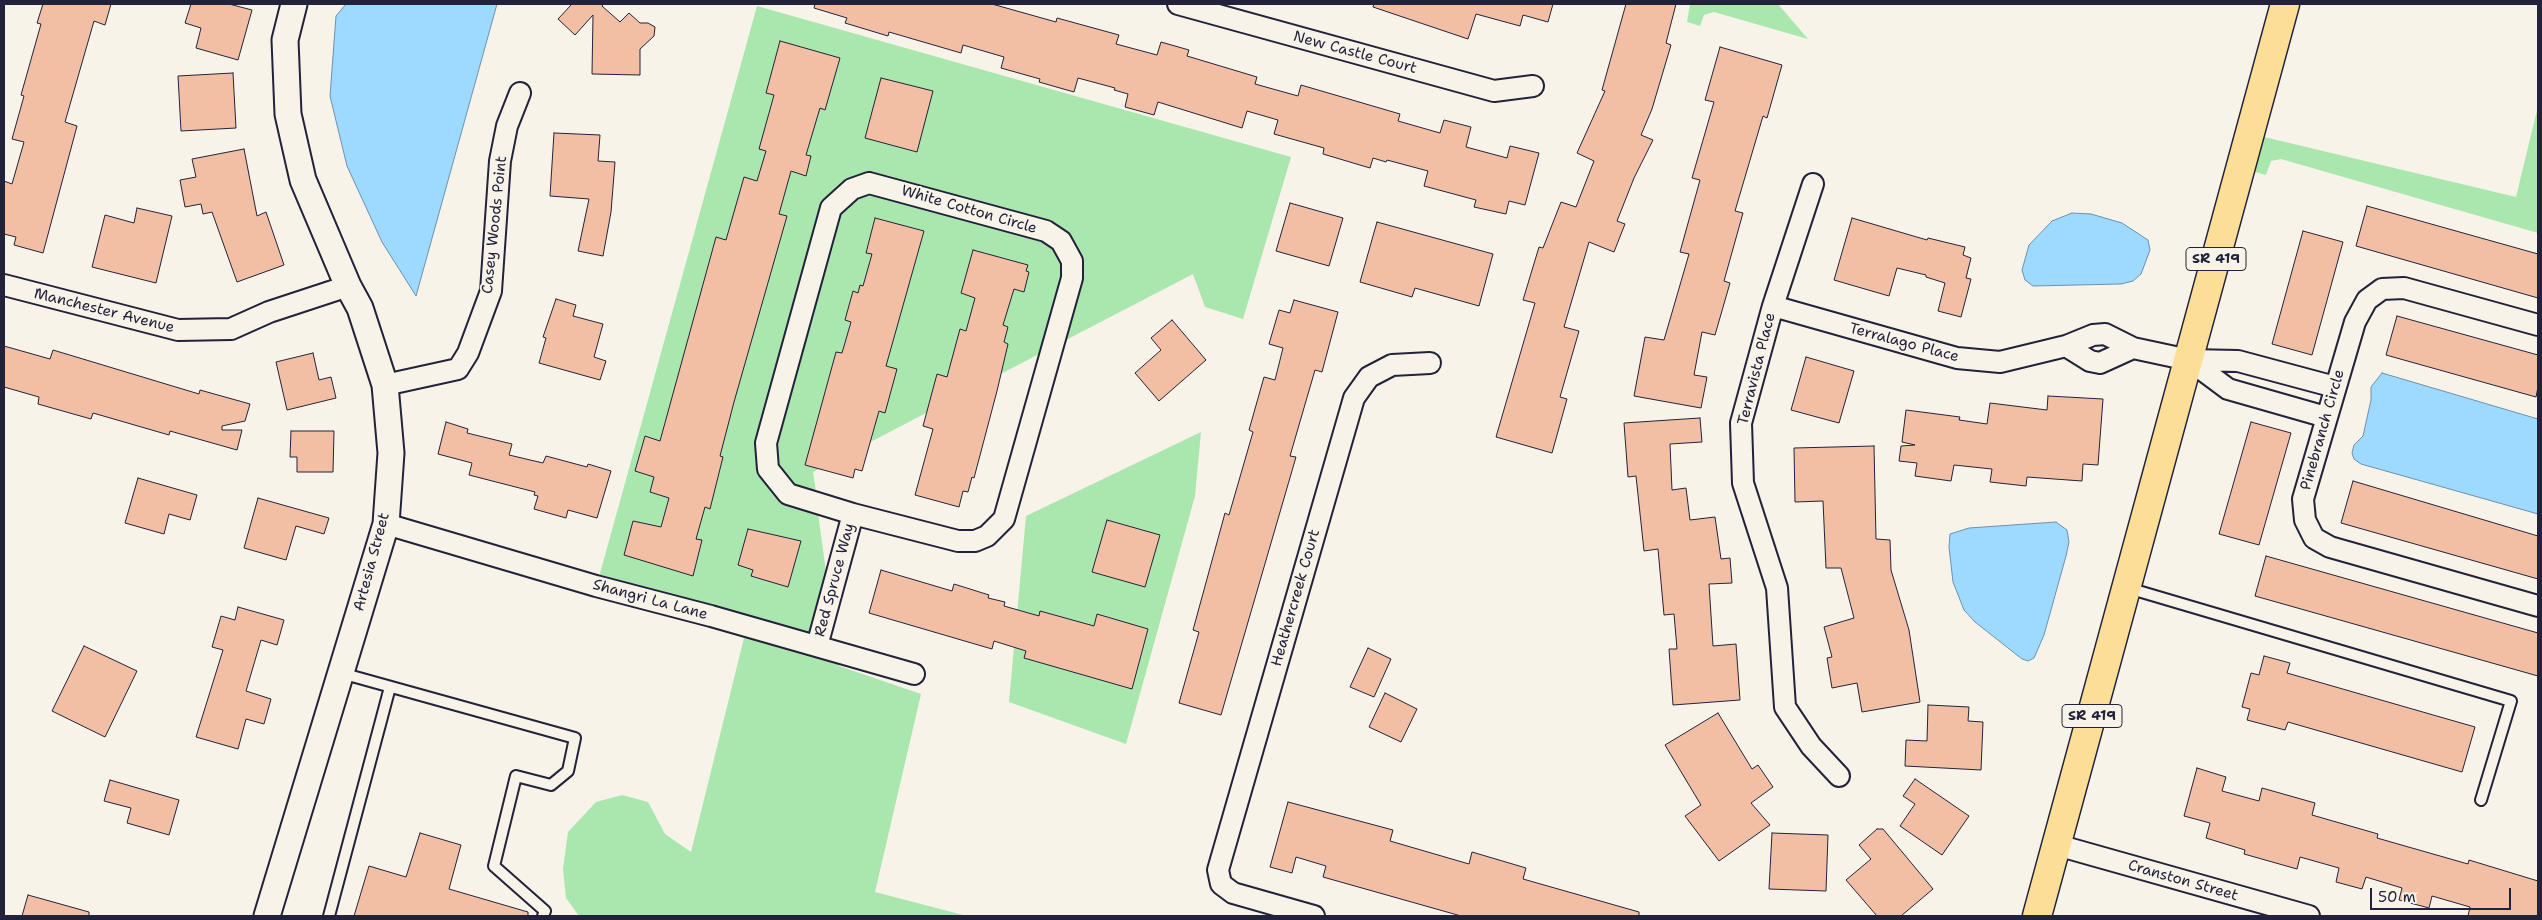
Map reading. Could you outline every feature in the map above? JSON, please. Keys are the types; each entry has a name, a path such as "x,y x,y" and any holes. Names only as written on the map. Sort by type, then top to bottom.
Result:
{"main road":[{"name":"SR 419","path":"2037,916 2285,4"}],"street":[{"name":"Artesia Street","path":"268,916 386,524 391,453 385,386 360,308 348,286 303,180 288,114 286,40 294,4"},
{"name":"New Castle Court","path":"1178,4 1494,91 1533,86"},
{"name":"Casey Woods Point","path":"385,386 458,369 468,353 491,290 500,161 507,126 520,93"},
{"name":"White Cotton Circle","path":"869,183 1046,231 1061,241 1072,261 1072,278 1004,519 988,536 975,542 958,542 853,514 788,494 768,469 766,458 766,443 831,208 852,188 869,183"},
{"name":"Terravista Place","path":"1813,184 1773,306 1741,423 1744,483 1777,588 1785,708 1811,746 1839,776"},
{"name":"Manchester Avenue","path":"4,285 178,330 231,329 269,312 348,286"},
{"name":"Pinebranch Circle","path":"2538,325 2404,288 2382,290 2367,300 2355,322 2303,499 2305,520 2314,538 2330,547 2538,606"},
{"name":"Terralago Place","path":"1773,306 1957,358 2000,362 2066,346 2092,335 2106,334 2133,348 2189,360"},
{"path":"2066,346 2090,361 2100,363 2133,348"},
{"path":"2189,360 2238,361 2335,387"},
{"path":"2189,360 2228,389 2326,417"},
{"name":"Heathercreek Court","path":"1314,916 1233,893 1221,884 1218,870 1354,398 1369,377 1392,365 1430,363"},
{"path":"2269,400 2277,372"},
{"name":"Red Spruce Way","path":"817,646 853,514"},
{"name":"Shangri La Lane","path":"386,524 596,586 914,674"},
{"name":"Cranston Street","path":"2057,845 2309,916"}],"lane":[{"path":"2127,588 2510,701 2481,800"},
{"path":"341,673 575,738 568,771 551,784 516,776 494,866 545,911 543,916"},
{"path":"328,916 390,687"}],"green space":[{"path":"1690,4 1778,4 1808,39 1714,12 1704,15 1700,26 1687,22"},
{"path":"757,6 1291,157 1243,319 1205,307 1193,274 1066,340 1082,281 1083,262 1070,237 1048,222 870,173 844,181 832,191 821,205 756,442 755,456 759,474 780,499 818,513 826,572 809,634 599,577"},
{"path":"2538,106 2538,233 2281,159 2271,161 2266,175 2251,171 2260,136 2516,197"},
{"path":"870,193 1041,240 1052,247 1061,263 1061,276 1039,354 813,472 816,492 795,486 778,465 777,445 841,213 858,197"},
{"path":"1201,432 1195,496 1126,744 1009,702 1026,516"},
{"path":"719,628 838,662 839,666 921,694 875,892 967,916 579,916 566,898 563,869 568,832 596,802 622,795 648,802 665,834 691,852 744,638"}],"water":[{"path":"346,4 497,4 416,296 382,242 347,166 330,96 336,16"},
{"path":"2072,213 2091,214 2122,223 2148,240 2150,250 2141,274 2133,281 2121,284 2033,286 2025,280 2022,270 2029,245 2052,221"},
{"path":"2382,373 2538,419 2538,514 2361,464 2354,459 2352,453 2354,445 2363,436 2371,400 2371,387"},
{"path":"2056,522 2067,530 2069,542 2044,635 2034,658 2028,661 2022,659 1975,622 1964,610 1953,582 1949,547 1950,534 1969,528"}],"building":[{"path":"43,4 111,4 105,25 94,21 65,122 77,126 43,253 14,245 16,237 4,234 4,181 12,184 24,142 12,139 24,96 21,95 41,24 37,23"},
{"path":"191,4 229,4 252,10 238,60 196,48 201,28 185,23"},
{"path":"572,4 604,4 602,6 620,22 629,13 640,23 648,23 655,27 654,36 640,49 640,75 592,74 593,15 575,35 558,19"},
{"path":"815,4 992,4 1056,22 1057,18 1119,35 1116,44 1157,55 1161,42 1189,50 1187,56 1257,77 1255,84 1298,96 1301,85 1400,114 1398,121 1440,133 1444,120 1471,127 1466,147 1507,158 1510,146 1539,153 1525,205 1509,201 1506,214 1474,207 1476,200 1424,186 1428,171 1373,158 1370,168 1323,154 1324,148 1274,134 1278,120 1247,111 1242,128 1158,102 1154,115 1125,107 1128,94 1114,90 1115,88 1078,78 1074,92 1039,82 1040,79 1001,68 1004,57 963,45 961,53 889,32 888,36 845,23 847,18 814,8"},
{"path":"1374,4 1553,4 1548,22 1523,15 1520,26 1476,14 1468,39 1373,7"},
{"path":"1626,4 1676,4 1666,43 1671,45 1652,109 1641,135 1653,140 1634,178 1617,221 1625,224 1614,252 1589,242 1564,327 1579,331 1560,397 1567,399 1552,453 1496,437 1535,303 1523,300 1539,247 1543,248 1561,202 1576,207 1594,161 1577,153 1605,91 1602,90"},
{"path":"780,41 840,58 825,110 820,108 806,155 811,156 806,176 791,171 779,214 787,216 734,402 720,456 723,457 710,509 705,507 696,539 702,540 693,576 624,555 633,521 661,527 669,498 650,492 654,477 635,471 645,436 660,441 716,237 726,240 744,177 757,181 766,151 759,149 774,95 766,93"},
{"path":"1720,47 1782,65 1767,118 1763,116 1735,211 1743,213 1724,281 1730,283 1715,335 1702,332 1694,375 1707,377 1701,408 1634,396 1645,337 1664,340 1689,254 1680,252 1700,180 1692,178 1714,102 1705,100"},
{"path":"233,73 236,128 181,131 178,76"},
{"path":"881,78 933,91 917,152 865,138"},
{"path":"554,133 600,135 598,161 615,162 611,212 603,256 578,251 589,199 550,196"},
{"path":"244,149 257,216 266,212 284,265 237,282 212,212 203,214 201,204 185,207 180,180 196,177 192,159"},
{"path":"1290,203 1343,218 1329,266 1276,251"},
{"path":"2367,206 2538,254 2538,298 2356,246"},
{"path":"137,208 172,216 156,283 92,267 105,215 134,223"},
{"path":"875,218 924,231 886,366 897,369 885,413 879,411 862,471 855,469 853,478 805,465 836,352 842,353 851,322 845,320 853,291 858,293 860,285 863,286 872,254 866,253"},
{"path":"1852,218 1927,240 1928,238 1965,247 1963,255 1971,258 1966,278 1971,279 1961,317 1938,311 1945,283 1926,277 1926,275 1897,268 1889,296 1834,280"},
{"path":"1377,222 1493,254 1479,306 1415,288 1412,297 1360,282"},
{"path":"2303,231 2343,242 2312,355 2272,344"},
{"path":"973,250 1028,265 1026,271 1029,272 1024,292 1014,289 1003,325 1008,327 1004,342 1008,344 997,391 974,478 972,477 968,492 963,491 959,507 915,495 933,429 923,426 937,374 947,377 960,329 966,331 975,298 961,293"},
{"path":"556,299 576,305 573,316 603,324 594,357 606,361 600,380 539,363 546,338 543,337"},
{"path":"1294,300 1338,312 1322,372 1315,370 1290,456 1296,457 1221,715 1179,703 1199,632 1193,630 1225,513 1229,515 1253,432 1249,430 1264,377 1275,380 1283,348 1269,344 1279,310 1290,313"},
{"path":"2397,316 2538,355 2538,387 2536,397 2386,355"},
{"path":"1172,320 1206,360 1159,401 1135,373 1161,350 1151,338"},
{"path":"4,346 50,359 53,350 199,394 200,390 250,404 245,421 222,426 222,430 242,430 237,450 170,431 169,435 93,413 91,419 38,404 39,397 4,387"},
{"path":"313,353 319,380 331,377 336,398 287,410 276,362"},
{"path":"1806,357 1854,371 1839,423 1791,410"},
{"path":"2048,396 2103,399 2098,465 2083,464 2082,481 2027,477 2026,486 1990,482 1992,469 1954,465 1951,481 1915,476 1917,463 1899,461 1901,446 1915,445 1902,442 1906,410 1960,417 1959,420 1987,424 1990,403 2047,410"},
{"path":"1700,418 1702,442 1670,444 1672,490 1686,488 1690,520 1715,517 1721,559 1730,558 1732,583 1709,584 1713,646 1736,644 1740,700 1673,705 1669,649 1677,649 1674,614 1664,615 1658,549 1644,551 1636,476 1628,477 1624,423"},
{"path":"446,422 468,429 467,433 512,444 509,455 543,463 546,456 587,467 588,464 611,471 597,518 568,510 566,518 534,509 538,496 534,495 535,492 469,475 472,463 438,454"},
{"path":"2251,422 2291,433 2259,545 2219,534"},
{"path":"291,431 334,431 333,472 297,472 297,457 290,457"},
{"path":"1874,446 1876,539 1890,540 1891,570 1909,630 1920,702 1862,712 1857,683 1832,688 1827,658 1832,657 1824,627 1854,618 1841,568 1826,568 1823,501 1795,502 1794,448"},
{"path":"138,478 197,495 190,520 169,514 164,534 125,523"},
{"path":"2353,481 2538,536 2538,579 2341,523"},
{"path":"258,498 329,518 324,534 296,526 286,560 244,548"},
{"path":"1107,520 1160,535 1145,587 1092,572"},
{"path":"748,529 801,541 788,587 751,576 753,570 738,565"},
{"path":"2266,556 2538,633 2538,676 2255,596"},
{"path":"881,570 952,591 954,584 989,595 988,598 1005,602 1004,606 1039,616 1040,611 1094,626 1097,614 1148,629 1132,689 1024,658 1026,651 994,641 992,649 869,613"},
{"path":"238,607 284,620 277,645 261,640 246,691 271,699 264,724 246,719 238,749 196,737 223,650 212,647 221,616 235,620"},
{"path":"84,646 137,671 105,737 52,711"},
{"path":"1368,648 1391,659 1374,697 1350,687"},
{"path":"2264,656 2290,663 2287,673 2475,727 2462,772 2288,722 2285,730 2247,720 2250,709 2242,707 2251,673 2259,675"},
{"path":"1385,693 1417,709 1401,742 1369,727"},
{"path":"1928,705 1969,707 1968,721 1983,722 1981,770 1905,766 1906,740 1927,741"},
{"path":"1718,713 1752,769 1758,765 1773,787 1751,803 1770,825 1719,861 1685,816 1701,805 1665,745"},
{"path":"2197,768 2226,777 2222,791 2259,801 2262,788 2315,803 2312,815 2378,834 2377,838 2468,864 2469,860 2538,881 2538,916 2468,916 2470,907 2432,896 2429,908 2399,900 2402,888 2366,877 2362,889 2336,882 2339,868 2300,857 2297,869 2244,854 2245,850 2206,838 2210,823 2184,816"},
{"path":"1915,779 1969,816 1942,855 1900,826 1915,804 1903,796"},
{"path":"110,780 179,800 169,835 127,823 131,808 104,801"},
{"path":"1288,802 1393,830 1390,841 1469,864 1472,852 1526,868 1523,879 1639,912 1639,916 1461,916 1323,877 1326,866 1296,857 1292,873 1270,867"},
{"path":"1877,829 1883,829 1933,889 1901,916 1877,916 1846,880 1871,859 1859,845"},
{"path":"420,833 461,845 449,889 528,912 528,916 354,916 369,866 406,877"},
{"path":"1772,833 1828,835 1826,891 1769,889"},
{"path":"28,895 89,912 89,916 22,916"}]}
